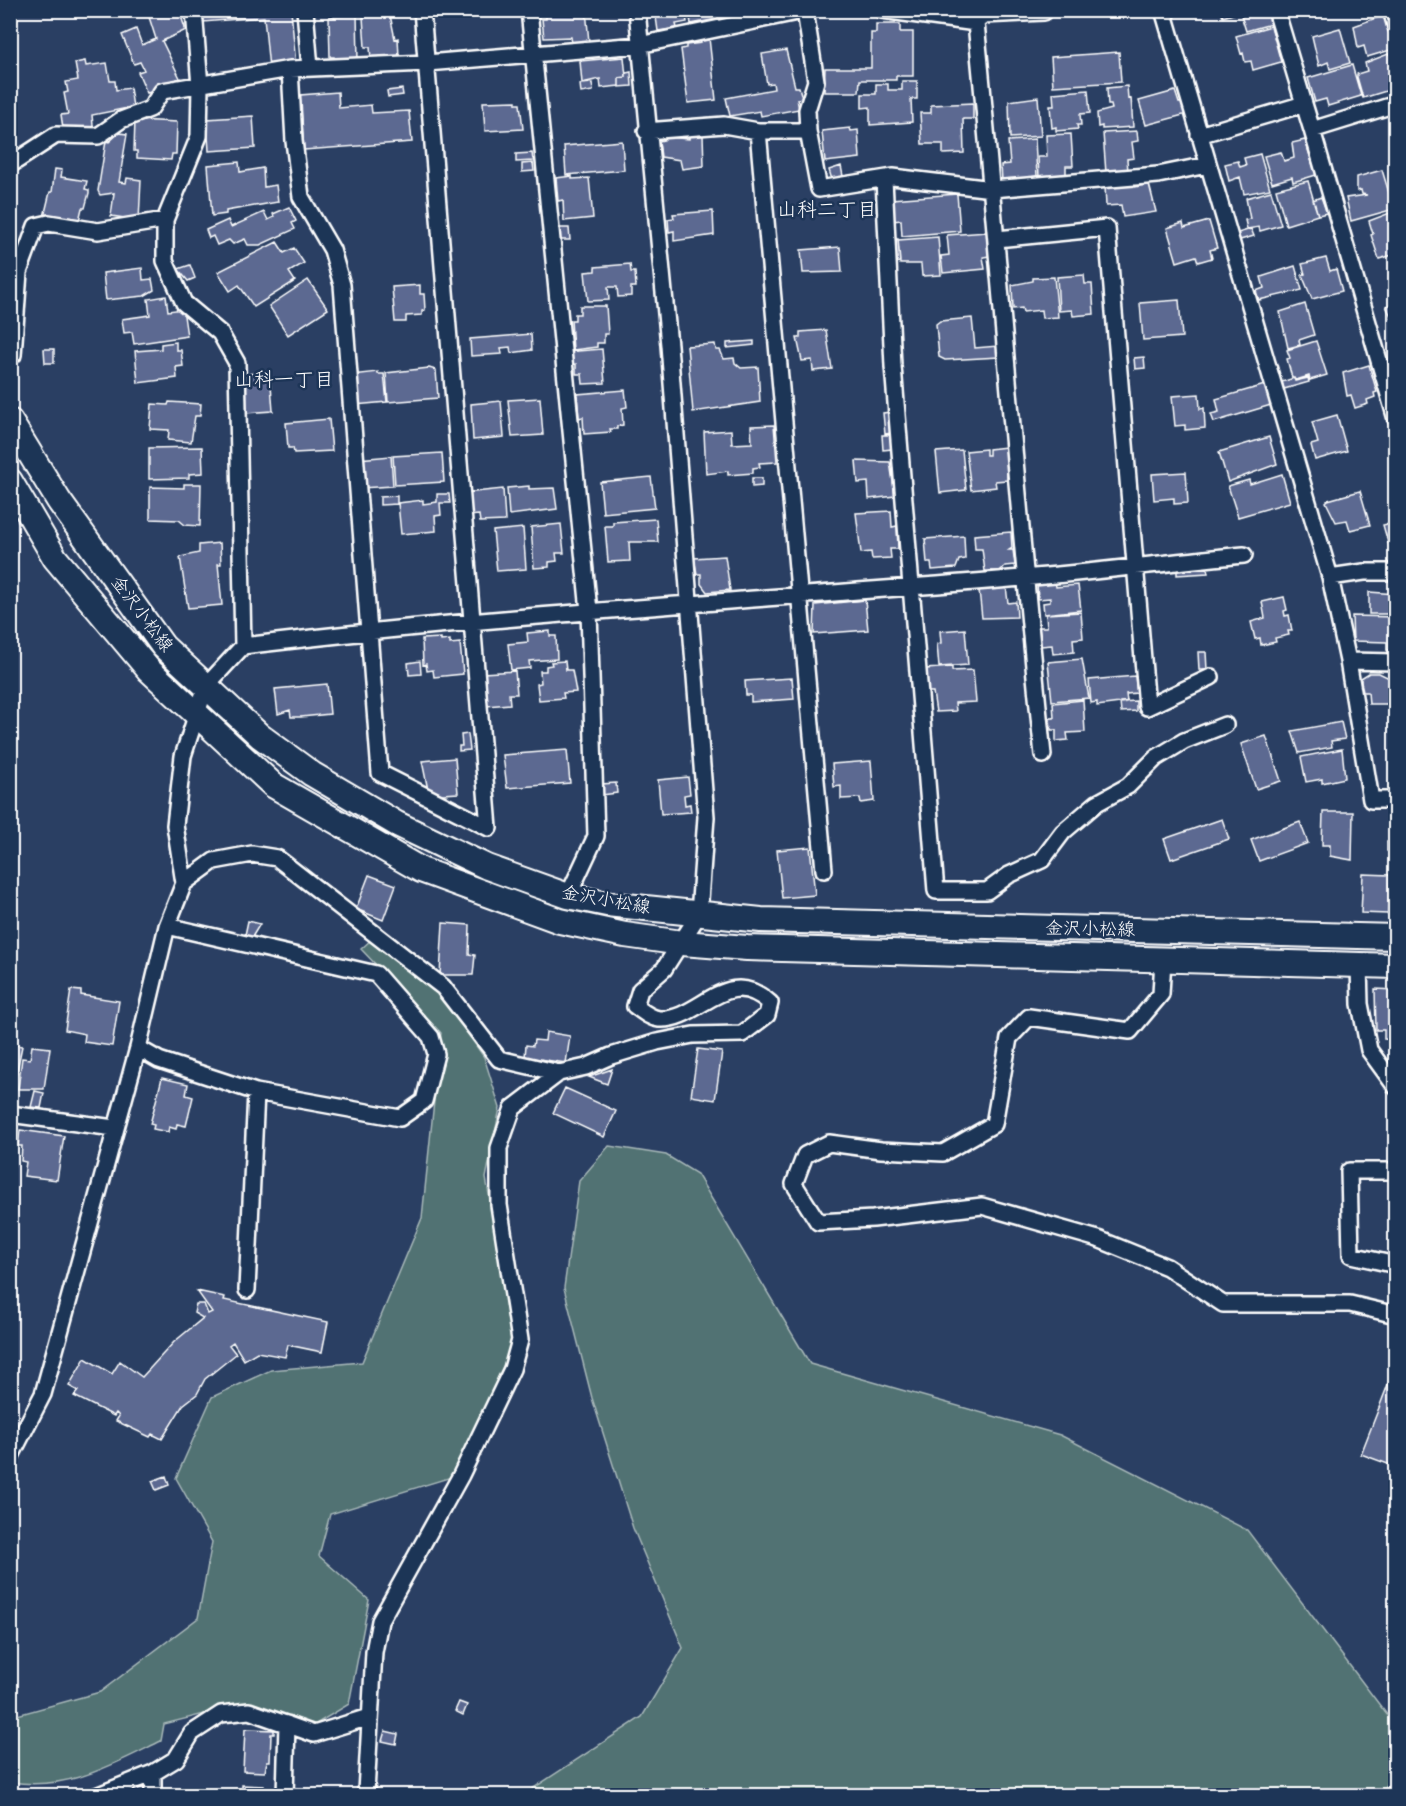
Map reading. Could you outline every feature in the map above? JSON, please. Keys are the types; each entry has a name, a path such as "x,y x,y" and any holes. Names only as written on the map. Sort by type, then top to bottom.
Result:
{"main road":[{"name":"金沢小松線","path":"10,421 59,501 163,646 260,736 294,761 397,824 487,867 568,896 606,904 699,914 829,923 1395,937"},
{"name":"金沢小松線","path":"10,481 55,558 149,670 273,785 421,870 560,921 682,944 1395,966"}],"street":[{"path":"194,10 200,86 199,135 165,220 165,261 184,303 220,333 237,363 243,646"},
{"path":"305,10 310,68"},
{"path":"291,69 294,141 301,197 332,250 342,285 380,773 489,828 422,10"},
{"path":"529,10 589,611 596,836 568,896"},
{"path":"184,883 214,861 252,854 277,858 443,987 499,1059 560,1073 586,1068 611,1056 657,1042 693,1035 742,1034 767,1015 770,1003 759,993 747,989 730,990 674,1016 660,1019 647,1015 635,1006 640,990 664,969 699,914 706,817 669,345 646,131 637,10"},
{"path":"882,10 980,16 1044,12"},
{"path":"1163,10 1330,578 1348,662 1371,800 1395,800"},
{"path":"1276,10 1395,419"},
{"path":"1391,10 1395,27"},
{"path":"10,165 56,135 98,136 121,120 150,109 162,91 291,69 427,63 639,45 806,11 816,81 807,110 808,131 819,189 893,177 992,189 1158,175 1207,165"},
{"path":"980,16 1024,578 1043,755"},
{"path":"1198,135 1304,104"},
{"path":"1312,130 1395,104"},
{"path":"646,131 724,125 758,131 808,131"},
{"path":"758,131 824,870"},
{"path":"884,178 893,366 936,891 987,891 1009,875 1042,860 1063,832 1097,803 1128,786 1156,758 1184,741 1225,725"},
{"path":"10,351 13,355 19,272 36,226 49,223 98,231 165,220"},
{"path":"997,239 1107,228 1147,707 1211,677"},
{"path":"10,1458 42,1394 138,1048 167,926 184,883 175,825 183,756 206,686 243,646 369,631 589,611 1024,578 1244,555"},
{"path":"1330,578 1364,572 1395,572"},
{"path":"1348,662 1395,662"},
{"path":"138,1048 159,1060 256,1092 400,1118 424,1101 436,1054 431,1037 376,974 167,926"},
{"path":"1163,959 1161,994 1130,1031 1029,1017 1009,1038 994,1124 943,1153 881,1150 829,1143 805,1155 794,1184 818,1222 873,1220 982,1206 1098,1239 1167,1267 1223,1304 1350,1304 1395,1315"},
{"path":"1359,965 1360,1004 1369,1050 1395,1087"},
{"path":"370,1796 366,1792 369,1717 374,1652 380,1621 461,1475 512,1369 520,1340 499,1205 499,1148 513,1108 560,1073"},
{"path":"247,1290 256,1092"},
{"path":"10,1114 114,1128"},
{"path":"1395,1171 1349,1171 1351,1255 1395,1265"},
{"path":"96,1796 153,1773 176,1759 192,1733 221,1714 249,1712 314,1734 369,1717"},
{"path":"285,1796 287,1724"},
{"path":"153,1773 153,1796"}],"green space":[{"path":"371,940 440,994 484,1057 500,1108 486,1178 515,1339 455,1476 330,1514 319,1556 369,1600 349,1704 311,1727 248,1703 164,1724 161,1741 89,1774 52,1783 11,1782 10,1717 100,1692 198,1618 212,1542 176,1478 212,1397 271,1370 362,1362 422,1218 441,1033 361,949"},
{"path":"609,1146 666,1155 697,1174 810,1364 1060,1435 1247,1530 1394,1724 1385,1795 523,1795 642,1717 683,1648 633,1528 592,1398 564,1288 579,1181"}],"building":[{"path":"170,10 179,10 185,28 184,31 162,41 180,78 177,79 179,84 147,93 138,72 144,70 140,62 134,64 122,35 136,29 142,45 156,39 149,17"},
{"path":"202,10 291,10 296,66 269,68 264,17 203,22"},
{"path":"546,10 586,10 589,42 572,44 571,37 544,38 542,19 546,19"},
{"path":"655,10 685,10 687,22 676,24 677,28 658,31"},
{"path":"689,10 716,10 717,19 691,24"},
{"path":"1221,10 1267,10 1271,24 1246,31 1240,12 1223,17"},
{"path":"357,14 358,61 334,63 334,57 330,57 329,17"},
{"path":"390,15 395,39 398,38 399,57 371,59 370,47 365,47 363,17"},
{"path":"1384,15 1394,49 1367,57 1364,46 1358,48 1354,26"},
{"path":"876,24 900,24 900,32 913,32 913,76 896,76 896,80 860,80 859,92 824,92 825,68 871,68 871,33 876,33"},
{"path":"1271,26 1281,62 1253,70 1251,61 1245,62 1243,53 1241,54 1236,36"},
{"path":"1340,28 1350,63 1330,69 1328,62 1319,66 1312,36"},
{"path":"709,38 716,100 688,103 681,49 686,48 686,45 701,43 700,39"},
{"path":"786,50 795,87 799,87 802,98 797,99 799,109 761,116 760,111 730,116 726,98 774,89 773,83 767,84 762,54"},
{"path":"1396,51 1396,88 1363,98 1357,74 1367,71 1365,63"},
{"path":"1119,52 1121,82 1053,86 1051,57"},
{"path":"624,57 626,77 619,78 619,86 601,88 600,79 582,83 580,61"},
{"path":"85,61 86,66 107,63 110,81 115,81 116,90 130,88 133,107 92,115 94,136 64,135 61,115 68,114 64,93 68,92 66,82 78,80 75,63"},
{"path":"1352,65 1361,96 1328,106 1326,99 1315,102 1308,78"},
{"path":"631,72 632,86 619,87 619,78 626,77 626,73"},
{"path":"902,81 917,81 917,99 911,99 912,122 870,125 870,107 862,108 862,94 876,94 876,84 888,84 888,90 902,90"},
{"path":"592,83 593,91 581,93 580,84"},
{"path":"1127,86 1128,99 1131,98 1133,127 1102,129 1102,126 1098,127 1097,113 1112,109 1111,105 1108,105 1107,88"},
{"path":"402,89 403,95 388,97 387,91"},
{"path":"1088,90 1090,113 1080,114 1081,125 1077,125 1078,129 1056,131 1056,127 1052,128 1050,106 1054,106 1053,93"},
{"path":"1175,91 1179,103 1183,102 1187,114 1146,125 1139,101"},
{"path":"338,92 339,108 371,105 372,113 409,111 412,142 304,150 300,95"},
{"path":"1038,97 1041,136 1010,138 1009,101"},
{"path":"516,101 516,104 520,104 523,129 485,131 483,102"},
{"path":"973,103 973,119 963,119 964,153 943,154 943,144 922,144 920,113 931,113 931,105"},
{"path":"253,116 255,148 209,151 207,119"},
{"path":"135,120 177,122 176,154 172,154 171,160 137,158 137,151 134,151"},
{"path":"850,128 851,131 858,130 860,158 825,162 822,131"},
{"path":"1137,131 1138,141 1132,142 1134,158 1127,159 1128,171 1106,173 1103,133"},
{"path":"119,133 127,134 119,182 126,183 127,178 141,180 139,220 111,216 114,193 100,195 98,191 106,141 109,142"},
{"path":"1071,134 1073,166 1066,166 1066,174 1039,177 1038,157 1047,157 1046,135"},
{"path":"689,135 703,135 704,166 682,169 680,160 661,157 659,141 664,140 664,137 689,139"},
{"path":"1035,139 1037,176 1002,181 1001,165 1010,164 1008,141"},
{"path":"1305,140 1316,175 1293,182 1292,177 1272,183 1264,156 1281,152 1284,161 1294,158 1292,143"},
{"path":"622,141 624,170 566,175 564,146"},
{"path":"532,153 533,161 516,162 516,154"},
{"path":"1260,154 1270,189 1244,194 1240,177 1229,181 1225,164 1238,161 1240,167 1246,165 1244,158"},
{"path":"239,162 240,172 263,168 264,187 276,185 278,202 226,211 226,214 212,216 208,165"},
{"path":"533,163 534,171 522,172 522,164"},
{"path":"841,166 843,176 832,180 829,170"},
{"path":"55,169 62,170 61,177 87,181 85,189 89,190 89,193 85,208 82,208 77,229 43,221 50,192 52,192"},
{"path":"1382,170 1394,209 1351,221 1346,198 1367,195 1362,194 1361,190 1357,191 1357,177"},
{"path":"572,176 572,179 589,178 593,218 564,221 563,200 558,201 556,178"},
{"path":"1308,181 1318,215 1286,225 1276,189"},
{"path":"1135,184 1135,187 1149,184 1156,212 1123,217 1121,205 1106,206 1105,186"},
{"path":"1271,191 1281,225 1260,231 1259,227 1247,229 1245,220 1250,219 1246,198"},
{"path":"957,194 960,231 902,236 901,220 893,221 891,199"},
{"path":"1321,197 1327,213 1318,215 1313,200"},
{"path":"289,207 296,221 292,223 295,229 260,245 248,245 245,239 233,244 229,240 217,245 213,236 209,238 206,230 228,220 231,227 264,212 268,220 274,217 273,214"},
{"path":"713,211 714,235 674,241 674,231 669,232 668,219 674,218 673,214"},
{"path":"1395,211 1396,254 1379,259 1369,221"},
{"path":"1209,221 1217,248 1210,250 1212,258 1198,262 1196,256 1177,262 1167,228 1183,223 1184,228"},
{"path":"555,228 569,228 570,240 556,240"},
{"path":"1251,229 1254,236 1240,240 1238,233"},
{"path":"987,232 989,256 983,257 985,269 943,273 941,256 949,255 947,235"},
{"path":"938,237 941,275 922,276 921,264 900,264 898,240"},
{"path":"891,239 898,239 900,262 893,263"},
{"path":"277,242 284,253 294,248 304,263 289,272 295,281 254,307 239,285 230,291 218,272"},
{"path":"840,247 842,272 803,273 801,250"},
{"path":"1326,258 1330,271 1336,269 1342,291 1312,299 1302,275 1305,274 1302,264"},
{"path":"630,264 631,272 635,272 636,287 631,287 631,296 618,297 617,287 608,287 609,300 588,301 585,272 595,271 595,267"},
{"path":"190,265 195,278 188,281 178,269"},
{"path":"1295,266 1302,290 1259,300 1256,291 1264,288 1261,277"},
{"path":"142,268 143,280 152,279 154,290 144,296 106,300 103,273"},
{"path":"1084,275 1085,284 1092,284 1094,314 1073,316 1072,310 1059,311 1057,277"},
{"path":"1054,277 1058,317 1042,318 1041,310 1023,312 1022,308 1013,309 1012,285 1033,281 1033,278"},
{"path":"308,280 328,309 288,335 269,306"},
{"path":"420,285 420,294 424,294 425,310 422,311 422,315 406,316 406,322 395,322 392,287"},
{"path":"166,296 168,311 183,309 187,336 134,344 132,332 124,333 122,319 150,315 148,299"},
{"path":"1179,300 1182,337 1143,340 1140,303"},
{"path":"1396,303 1396,327 1386,306"},
{"path":"1305,304 1314,335 1299,340 1300,345 1288,348 1280,312"},
{"path":"580,306 606,306 608,334 604,334 604,343 597,343 597,347 573,350 571,320 575,320 575,314 580,314"},
{"path":"972,318 975,348 998,346 999,357 945,360 939,357 936,324 940,321"},
{"path":"826,330 832,369 813,371 812,360 802,361 797,338 800,338 800,332"},
{"path":"531,334 532,350 511,353 510,347 501,348 502,354 471,356 470,339"},
{"path":"754,341 754,345 727,348 727,343"},
{"path":"1316,341 1327,375 1310,380 1309,376 1296,380 1292,378 1287,350"},
{"path":"176,342 176,350 181,350 183,366 176,367 177,378 138,383 135,351 161,349 161,344"},
{"path":"715,344 716,350 720,350 724,359 734,358 735,363 741,368 758,367 760,402 693,412 687,346"},
{"path":"44,349 54,349 54,363 45,363"},
{"path":"602,349 605,383 583,384 582,374 576,374 576,364 566,365 565,352"},
{"path":"1144,357 1145,368 1135,369 1134,358"},
{"path":"1369,365 1377,392 1374,393 1375,397 1367,400 1368,404 1355,408 1351,395 1347,396 1343,373"},
{"path":"429,368 436,370 438,398 388,402 386,373"},
{"path":"270,372 273,411 245,413 246,374"},
{"path":"378,372 378,374 384,374 387,402 355,405 352,375"},
{"path":"1294,378 1295,381 1308,378 1309,382 1284,389 1282,382"},
{"path":"1265,385 1271,405 1214,422 1211,414 1219,412 1216,399"},
{"path":"625,390 627,407 622,408 623,425 617,426 617,429 610,429 611,432 584,434 583,417 579,418 577,394"},
{"path":"1199,394 1200,409 1204,408 1205,428 1185,430 1185,425 1175,426 1172,396"},
{"path":"540,398 543,435 512,437 508,400"},
{"path":"501,401 504,437 473,440 471,404"},
{"path":"169,402 201,404 200,416 195,416 191,442 168,440 169,430 150,429 152,404 168,405"},
{"path":"890,412 892,433 885,434 883,413"},
{"path":"1337,415 1347,451 1315,460 1311,445 1318,443 1312,422"},
{"path":"329,419 332,451 294,453 293,448 288,448 286,423"},
{"path":"774,425 777,462 759,463 760,467 753,468 753,473 728,475 728,471 706,474 704,432 731,430 732,444 752,443 751,426"},
{"path":"882,435 891,435 892,449 883,450"},
{"path":"1269,437 1277,464 1228,482 1219,452"},
{"path":"202,447 203,473 189,474 189,478 149,479 149,448"},
{"path":"1006,447 1007,480 995,481 996,487 971,490 966,451 986,449 986,455 989,455 989,449"},
{"path":"962,450 966,490 940,493 936,452"},
{"path":"442,453 444,482 395,485 393,456"},
{"path":"391,456 393,486 360,488 358,459"},
{"path":"856,461 890,462 895,496 869,499 868,482 858,483"},
{"path":"1186,472 1188,503 1174,504 1174,498 1154,500 1152,474"},
{"path":"1282,474 1290,502 1238,517 1228,486 1249,480 1250,484"},
{"path":"651,477 655,508 603,513 600,482"},
{"path":"752,478 762,478 762,486 752,487"},
{"path":"184,484 201,484 200,526 185,525 179,520 150,519 150,487 184,488"},
{"path":"529,486 529,489 554,488 557,509 509,515 507,488"},
{"path":"503,489 505,521 480,522 479,515 468,516 465,493"},
{"path":"1360,491 1370,525 1350,530 1347,520 1336,522 1326,502"},
{"path":"437,494 449,494 450,503 440,503 441,515 435,516 436,531 401,534 398,503 423,500 423,504 437,502"},
{"path":"397,496 397,504 380,505 380,497"},
{"path":"891,511 892,527 897,526 898,549 890,549 891,558 872,559 871,552 861,553 856,513"},
{"path":"656,519 658,542 629,542 630,561 608,562 605,526 613,526 613,522"},
{"path":"1396,522 1396,555 1392,556 1383,525"},
{"path":"561,524 564,553 556,553 557,561 549,562 549,567 534,568 531,527"},
{"path":"523,528 526,569 497,571 493,531"},
{"path":"1011,532 1012,548 1009,550 1013,550 1015,565 1005,566 1000,571 985,571 982,549 975,549 974,535"},
{"path":"964,536 965,559 959,560 956,568 932,570 931,563 927,563 925,539"},
{"path":"220,543 221,564 218,564 222,605 188,608 180,557 199,553 199,545"},
{"path":"725,556 730,590 707,592 701,584 701,574 697,574 694,558"},
{"path":"1207,568 1208,573 1177,575 1177,570"},
{"path":"1055,581 1056,587 1078,585 1081,610 1044,614 1043,603 1050,602 1050,598 1038,599 1037,583"},
{"path":"1006,586 1008,603 1016,602 1017,617 982,618 979,590 982,590 982,587"},
{"path":"1369,592 1396,594 1396,614 1369,614"},
{"path":"1284,597 1287,610 1284,611 1285,616 1289,615 1292,631 1288,631 1289,635 1275,638 1276,642 1261,645 1260,638 1255,639 1251,622 1265,618 1262,602"},
{"path":"865,600 868,630 814,634 815,605"},
{"path":"1081,612 1083,638 1073,639 1074,652 1053,654 1052,645 1041,646 1039,627 1047,627 1046,614"},
{"path":"1352,616 1396,617 1396,650 1387,650 1387,642 1353,641"},
{"path":"965,629 968,665 939,667 937,644 941,643 940,631"},
{"path":"550,631 550,636 556,636 557,659 529,661 530,668 511,670 508,644 528,642 527,633"},
{"path":"441,638 441,641 450,640 450,644 460,643 463,674 434,677 433,670 427,671 426,664 423,665 422,639"},
{"path":"1198,652 1206,652 1207,670 1199,670"},
{"path":"1082,659 1089,698 1052,701 1048,662"},
{"path":"420,661 421,674 409,675 408,663"},
{"path":"565,661 566,670 572,670 576,692 563,693 564,698 539,700 537,684 541,683 540,671 546,671 546,666 552,665 551,662"},
{"path":"952,667 952,671 973,670 976,702 955,703 956,711 936,712 933,692 928,692 926,669"},
{"path":"515,671 517,694 509,694 510,704 486,706 483,673"},
{"path":"1369,673 1379,673 1387,677 1396,674 1396,704 1369,704 1368,692 1363,692 1361,678"},
{"path":"1135,676 1137,693 1126,694 1127,702 1097,706 1097,702 1091,703 1089,680"},
{"path":"792,678 794,699 751,702 751,695 746,695 745,681"},
{"path":"327,684 330,714 291,717 290,710 278,714 275,689"},
{"path":"1083,700 1085,732 1067,733 1068,740 1056,741 1056,730 1051,730 1050,718 1054,718 1053,703"},
{"path":"1136,701 1136,711 1121,712 1120,702"},
{"path":"1341,722 1345,739 1331,741 1332,747 1299,753 1292,731"},
{"path":"468,734 470,750 459,751 459,746 462,746 461,735"},
{"path":"1266,736 1281,781 1256,789 1241,744"},
{"path":"1342,749 1345,778 1322,783 1322,779 1306,782 1301,757"},
{"path":"567,750 570,783 507,788 503,755"},
{"path":"455,758 458,793 429,795 422,761"},
{"path":"871,761 874,801 861,803 860,798 841,799 841,786 834,787 832,764"},
{"path":"688,777 690,794 684,795 685,805 690,804 691,812 661,814 658,780"},
{"path":"616,783 617,793 602,795 601,784"},
{"path":"1323,812 1353,812 1352,860 1330,856 1330,845 1322,845"},
{"path":"1222,819 1229,839 1171,859 1164,839"},
{"path":"1300,822 1308,843 1259,861 1251,840"},
{"path":"1393,826 1396,826 1396,861 1393,861 1393,851 1387,851 1387,842 1392,842"},
{"path":"810,847 815,895 782,898 777,850"},
{"path":"1363,874 1390,875 1388,914 1361,913"},
{"path":"369,875 396,885 383,920 356,909"},
{"path":"248,921 260,924 252,937 245,935"},
{"path":"443,923 470,925 469,954 475,955 473,975 440,975"},
{"path":"1375,989 1396,990 1396,1040 1384,1039 1384,1030 1376,1030"},
{"path":"71,990 81,991 81,995 119,1001 112,1046 84,1042 85,1034 65,1030"},
{"path":"546,1032 570,1036 566,1063 525,1057 526,1045 533,1046 534,1040 545,1041"},
{"path":"10,1044 22,1046 13,1090 10,1089"},
{"path":"32,1046 50,1048 44,1089 18,1089 22,1058 30,1059"},
{"path":"698,1049 722,1052 715,1100 691,1096"},
{"path":"612,1069 607,1084 589,1077"},
{"path":"162,1078 188,1084 186,1095 193,1097 186,1126 177,1124 176,1129 169,1127 168,1132 153,1129 154,1125 150,1124"},
{"path":"565,1088 616,1111 604,1137 553,1113"},
{"path":"35,1091 44,1093 41,1108 31,1107"},
{"path":"20,1130 64,1136 57,1180 24,1176 26,1162 21,1161 22,1146 18,1146"},
{"path":"10,1135 16,1138 13,1171 10,1171"},
{"path":"197,1291 225,1297 224,1300 328,1322 322,1352 288,1345 285,1357 257,1352 244,1360 233,1342 229,1345 236,1354 205,1379 197,1394 183,1405 162,1439 152,1434 150,1437 116,1421 119,1416 116,1413 114,1416 74,1396 78,1391 69,1386 85,1358 112,1374 120,1361 142,1377 174,1342 203,1318 194,1313 196,1304 204,1304 208,1314 212,1312"},
{"path":"1396,1364 1396,1467 1361,1454"},
{"path":"166,1476 169,1485 156,1490 152,1481"},
{"path":"459,1702 467,1705 463,1715 455,1711"},
{"path":"245,1729 274,1730 274,1734 271,1734 270,1761 267,1761 265,1772 243,1771"},
{"path":"385,1731 398,1734 396,1744 382,1741"},
{"path":"242,1785 264,1786 264,1796 242,1796"}],"district":[{"name":"山科二丁目","path":"827,209"},
{"name":"山科一丁目","path":"284,379"}]}
